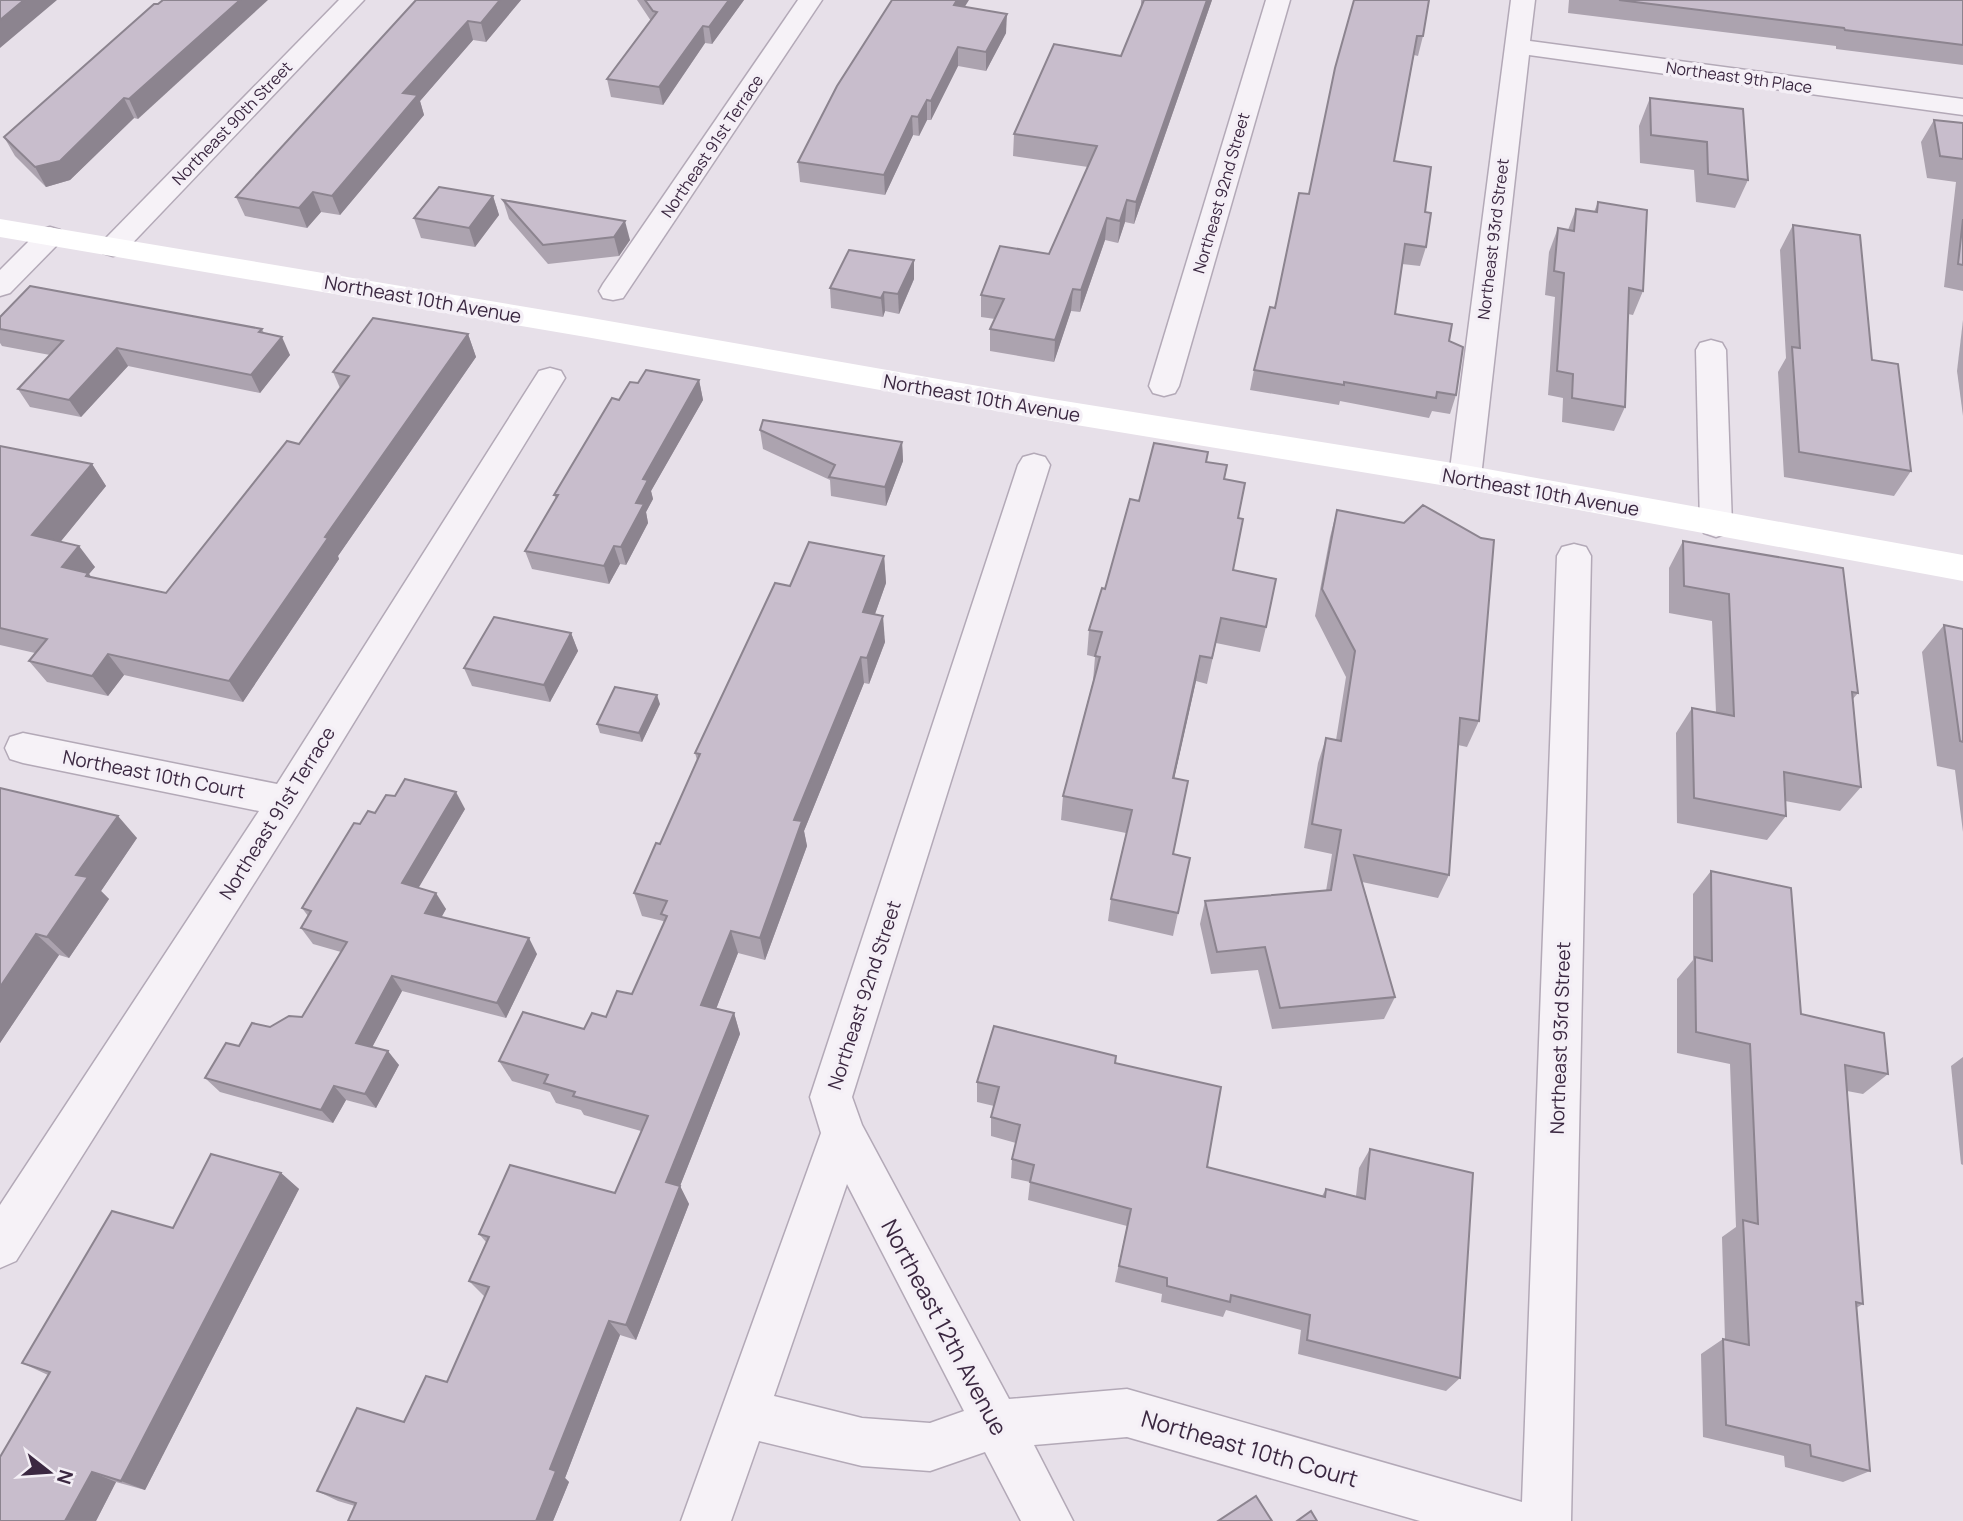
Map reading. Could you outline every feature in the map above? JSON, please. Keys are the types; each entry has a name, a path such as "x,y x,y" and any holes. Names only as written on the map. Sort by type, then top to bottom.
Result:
{"street":[{"name":"Northeast 90th Street","path":"113,247 352,0"},
{"name":"Northeast 91st Terrace","path":"613,291 810,0"},
{"name":"Northeast 92nd Street","path":"1164,386 1278,0"},
{"name":"Northeast 93rd Street","path":"1465,478 1523,0"},
{"name":"Northeast 9th Place","path":"1516,46 1963,107"},
{"name":"Northeast 10th Avenue","path":"0,228 1052,410 1465,478 1963,568"},
{"path":"0,287 50,236"},
{"path":"1711,351 1716,525"},
{"name":"Northeast 91st Terrace","path":"0,1245 286,801 550,378"},
{"name":"Northeast 92nd Street","path":"843,1133 831,1097 1034,465"},
{"name":"Northeast 93rd Street","path":"1546,1521 1574,556"},
{"name":"Northeast 10th Court","path":"23,748 286,801"},
{"path":"706,1521 843,1133"},
{"name":"Northeast 12th Avenue","path":"843,1133 1048,1521"},
{"name":"Northeast 10th Court","path":"744,1413 862,1442 930,1447 996,1424 1127,1413 1507,1521"}],"building":[{"path":"0,0 24,0 0,20"},
{"path":"163,0 240,0 129,99 124,98 60,161 35,167 4,137 154,4"},
{"path":"416,0 500,0 481,23 468,21 403,93 418,95 332,196 313,192 299,208 236,197"},
{"path":"645,0 729,0 709,27 703,26 659,87 607,79 657,12 653,11"},
{"path":"892,0 957,0 954,5 1007,14 986,52 958,47 931,101 927,100 918,117 912,116 884,175 798,162 837,86"},
{"path":"1144,0 1207,0 1136,202 1127,200 1120,221 1107,218 1081,290 1073,289 1055,340 990,329 1004,299 981,295 1000,246 1049,254 1097,146 1014,134 1054,44 1121,56"},
{"path":"1354,0 1429,0 1423,36 1417,36 1394,161 1431,167 1425,212 1431,213 1426,247 1405,244 1395,314 1452,324 1449,341 1463,347 1456,395 1437,392 1436,398 1254,370 1270,307 1275,308 1299,193 1309,194 1335,68"},
{"path":"1619,0 1963,0 1963,45 1844,28"},
{"path":"1650,98 1743,109 1748,180 1708,174 1707,142 1651,135"},
{"path":"1934,120 1963,123 1963,159 1940,156"},
{"path":"439,187 493,196 469,228 414,218"},
{"path":"503,200 625,221 614,237 543,245"},
{"path":"1598,202 1647,210 1643,291 1629,288 1625,407 1572,398 1573,374 1557,371 1564,273 1554,271 1558,228 1574,231 1576,209 1597,212"},
{"path":"1963,219 1963,265 1958,264"},
{"path":"1793,225 1860,235 1872,360 1898,364 1911,471 1799,452 1792,347 1800,348"},
{"path":"849,250 914,260 898,294 884,292 881,298 830,288"},
{"path":"30,286 262,329 259,332 282,337 251,375 117,348 69,400 18,389 63,341 0,329 0,317"},
{"path":"373,318 468,334 325,537 328,538 229,681 108,654 92,676 29,661 47,639 0,628 0,446 92,464 32,535 79,546 62,567 88,573 86,576 166,593 287,441 299,444 349,376 333,372"},
{"path":"646,370 699,380 643,479 648,480 636,503 644,504 621,547 614,546 604,566 525,551 558,495 554,495 612,398 619,400 630,382 638,383"},
{"path":"763,420 902,442 885,487 829,477 835,465 760,430"},
{"path":"1154,443 1208,452 1206,462 1227,465 1224,479 1245,483 1238,518 1243,519 1233,570 1276,579 1266,627 1221,618 1212,658 1200,656 1173,778 1188,781 1173,854 1190,858 1178,913 1111,899 1132,810 1063,796 1100,657 1095,656 1102,632 1089,630 1102,588 1105,589 1130,499 1139,501"},
{"path":"1423,505 1481,538 1494,540 1479,721 1460,718 1449,875 1354,855 1395,997 1280,1008 1265,947 1217,952 1205,901 1331,890 1341,830 1312,824 1326,738 1341,741 1355,651 1322,589 1337,510 1404,523"},
{"path":"1683,541 1843,568 1858,693 1852,692 1861,787 1784,772 1786,816 1694,798 1692,708 1734,716 1729,594 1684,586"},
{"path":"809,542 884,556 863,612 883,616 867,658 861,657 794,820 802,821 760,938 731,931 701,1005 734,1013 666,1182 680,1186 626,1325 609,1321 550,1469 556,1471 536,1521 348,1521 356,1503 317,1491 357,1408 404,1422 426,1376 447,1382 489,1287 469,1281 489,1237 479,1234 510,1165 615,1193 648,1116 573,1096 575,1092 544,1083 548,1075 499,1061 523,1012 584,1029 592,1013 606,1017 617,991 632,994 667,916 661,914 667,901 634,893 656,843 660,844 700,754 695,753 775,583 790,586"},
{"path":"494,617 571,633 544,685 464,668"},
{"path":"1944,625 1963,629 1963,742 1960,741"},
{"path":"615,687 657,695 639,733 597,724"},
{"path":"405,779 456,792 402,883 436,893 425,913 529,938 497,1003 392,976 356,1043 388,1051 365,1094 334,1086 321,1110 205,1078 226,1043 239,1046 252,1023 270,1027 289,1016 302,1017 347,942 301,928 311,911 302,908 354,823 360,824 368,811 375,813 386,795 395,796"},
{"path":"0,788 118,816 76,875 88,877 47,937 36,934 0,987"},
{"path":"1711,871 1791,888 1801,1014 1884,1033 1888,1074 1845,1065 1863,1304 1856,1302 1870,1471 1811,1456 1810,1445 1726,1425 1723,1339 1749,1345 1743,1220 1758,1224 1750,1044 1696,1032 1695,957 1712,961"},
{"path":"994,1026 1116,1056 1115,1063 1221,1087 1207,1167 1325,1197 1326,1189 1365,1199 1370,1149 1473,1173 1460,1378 1307,1340 1310,1315 1231,1295 1230,1302 1167,1286 1167,1278 1119,1266 1131,1209 1030,1182 1034,1165 1012,1159 1020,1125 991,1117 999,1087 977,1082"},
{"path":"211,1154 281,1173 121,1481 92,1472 65,1521 0,1521 0,1457 50,1372 22,1363 112,1211 173,1228"},
{"path":"1256,1496 1272,1521 1218,1521"},
{"path":"1311,1511 1317,1521 1297,1521"}]}
